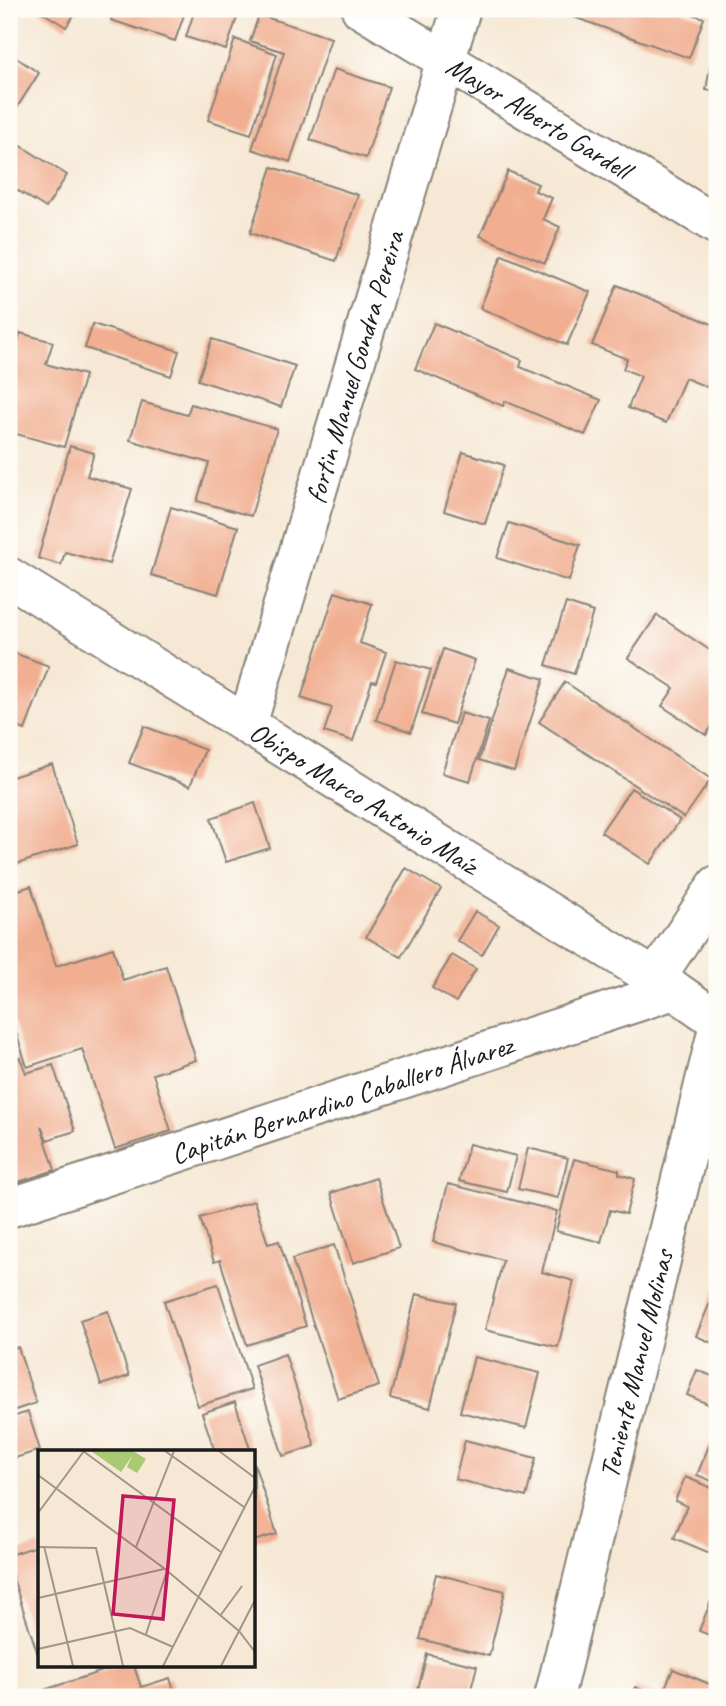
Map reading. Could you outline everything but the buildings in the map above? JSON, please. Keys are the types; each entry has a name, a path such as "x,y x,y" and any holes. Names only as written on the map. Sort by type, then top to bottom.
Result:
{"street":[{"name":"Mayor Alberto Gardell","path":"361,9 717,225"},
{"name":"fortin Manuel Gondra Pereira","path":"247,725 461,9"},
{"name":"Obispo Marco Antonio Maíz","path":"9,577 717,1020"},
{"path":"664,985 717,885"},
{"name":"Capitán Bernardino Caballero Álvarez","path":"9,1208 664,985"},
{"name":"Teniente Manuel Molinas","path":"554,1697 717,1032"}]}
